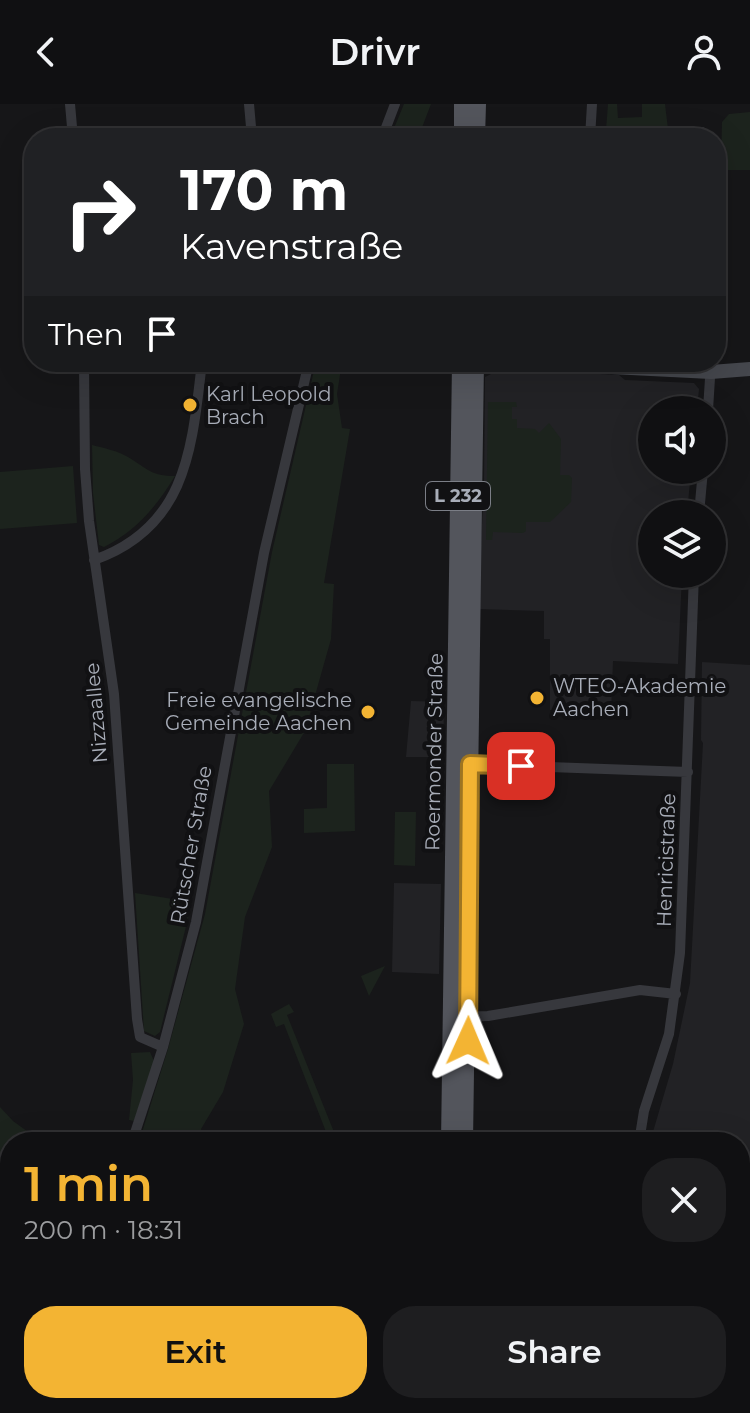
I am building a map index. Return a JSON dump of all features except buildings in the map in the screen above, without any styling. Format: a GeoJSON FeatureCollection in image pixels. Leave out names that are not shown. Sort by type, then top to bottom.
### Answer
{"type":"FeatureCollection","features":[{"type":"Feature","properties":{"kind":"main road"},"geometry":{"type":"LineString","coordinates":[[462,104],[462,128]]}},
{"type":"Feature","properties":{"kind":"main road"},"geometry":{"type":"LineString","coordinates":[[477,128],[478,104]]}},
{"type":"Feature","properties":{"kind":"main road","name":"Roermonder Straße"},"geometry":{"type":"LineString","coordinates":[[461,372],[462,764],[468,1018],[465,1132]]}},
{"type":"Feature","properties":{"kind":"main road","name":"Roermonder Straße"},"geometry":{"type":"LineString","coordinates":[[449,1132],[476,372]]}},
{"type":"Feature","properties":{"kind":"street"},"geometry":{"type":"LineString","coordinates":[[70,104],[72,128]]}},
{"type":"Feature","properties":{"kind":"street"},"geometry":{"type":"LineString","coordinates":[[249,104],[251,128]]}},
{"type":"Feature","properties":{"kind":"street"},"geometry":{"type":"LineString","coordinates":[[386,128],[395,104]]}},
{"type":"Feature","properties":{"kind":"street"},"geometry":{"type":"LineString","coordinates":[[590,128],[592,104]]}},
{"type":"Feature","properties":{"kind":"street"},"geometry":{"type":"LineString","coordinates":[[726,368],[750,369]]}},
{"type":"Feature","properties":{"kind":"street","name":"Nizzaallee"},"geometry":{"type":"LineString","coordinates":[[84,372],[85,469],[94,560],[114,694],[137,1019],[140,1037],[163,1047]]}},
{"type":"Feature","properties":{"kind":"street"},"geometry":{"type":"LineString","coordinates":[[94,560],[118,549],[148,527],[177,487],[193,440],[201,372]]}},
{"type":"Feature","properties":{"kind":"street","name":"Rütscher Straße"},"geometry":{"type":"LineString","coordinates":[[135,1132],[163,1047],[196,922],[264,553],[307,372]]}},
{"type":"Feature","properties":{"kind":"street"},"geometry":{"type":"LineString","coordinates":[[709,396],[711,372]]}},
{"type":"Feature","properties":{"kind":"street","name":"Henricistraße"},"geometry":{"type":"LineString","coordinates":[[641,1132],[644,1111],[669,1034],[676,994],[694,588]]}},
{"type":"Feature","properties":{"kind":"street"},"geometry":{"type":"LineString","coordinates":[[462,764],[688,772]]}},
{"type":"Feature","properties":{"kind":"street"},"geometry":{"type":"LineString","coordinates":[[451,1017],[468,1018],[640,990],[676,994]]}},
{"type":"Feature","properties":{"kind":"shaded area"},"geometry":{"type":"Polygon","coordinates":[[[404,104],[431,104],[422,128],[394,128],[404,104]]]}},
{"type":"Feature","properties":{"kind":"shaded area"},"geometry":{"type":"Polygon","coordinates":[[[608,104],[617,104],[618,118],[642,117],[642,104],[665,104],[668,128],[606,128],[608,104]]]}},
{"type":"Feature","properties":{"kind":"shaded area"},"geometry":{"type":"Polygon","coordinates":[[[750,112],[750,170],[726,168],[726,128],[722,128],[722,122],[729,114],[750,112]]]}},
{"type":"Feature","properties":{"kind":"shaded area"},"geometry":{"type":"Polygon","coordinates":[[[314,372],[340,372],[337,394],[342,428],[350,429],[324,583],[334,584],[331,639],[305,731],[269,791],[272,847],[245,917],[235,989],[244,1024],[223,1092],[201,1129],[202,1132],[142,1132],[205,914],[272,552],[314,372]]]}},
{"type":"Feature","properties":{"kind":"shaded area"},"geometry":{"type":"Polygon","coordinates":[[[495,372],[619,375],[625,380],[694,383],[699,389],[698,396],[638,396],[638,484],[690,484],[688,500],[638,500],[638,588],[681,588],[678,664],[613,661],[611,712],[550,710],[550,639],[544,639],[544,611],[478,609],[485,377],[495,372]]]}},
{"type":"Feature","properties":{"kind":"shaded area"},"geometry":{"type":"Polygon","coordinates":[[[488,402],[516,402],[517,407],[512,407],[512,419],[517,419],[517,428],[535,429],[539,433],[549,423],[561,439],[560,475],[572,478],[571,502],[550,522],[526,522],[523,533],[493,532],[492,540],[486,540],[488,402]]]}},
{"type":"Feature","properties":{"kind":"shaded area"},"geometry":{"type":"Polygon","coordinates":[[[92,445],[124,455],[155,473],[175,476],[145,517],[104,547],[99,545],[92,445]]]}},
{"type":"Feature","properties":{"kind":"shaded area"},"geometry":{"type":"Polygon","coordinates":[[[73,466],[77,523],[0,529],[0,472],[73,466]]]}},
{"type":"Feature","properties":{"kind":"shaded area"},"geometry":{"type":"Polygon","coordinates":[[[702,662],[750,665],[750,1132],[653,1132],[673,1064],[690,983],[702,662]]]}},
{"type":"Feature","properties":{"kind":"shaded area"},"geometry":{"type":"Polygon","coordinates":[[[411,701],[444,702],[443,757],[406,757],[411,701]]]}},
{"type":"Feature","properties":{"kind":"shaded area"},"geometry":{"type":"Polygon","coordinates":[[[327,764],[354,764],[355,831],[304,833],[304,809],[327,808],[327,764]]]}},
{"type":"Feature","properties":{"kind":"shaded area"},"geometry":{"type":"Polygon","coordinates":[[[395,812],[416,812],[415,866],[394,865],[395,812]]]}},
{"type":"Feature","properties":{"kind":"shaded area"},"geometry":{"type":"Polygon","coordinates":[[[394,883],[441,884],[439,974],[392,972],[394,883]]]}},
{"type":"Feature","properties":{"kind":"shaded area"},"geometry":{"type":"Polygon","coordinates":[[[135,893],[192,902],[160,1032],[155,1036],[144,1031],[135,893]]]}},
{"type":"Feature","properties":{"kind":"shaded area"},"geometry":{"type":"Polygon","coordinates":[[[385,966],[369,996],[361,976],[385,966]]]}},
{"type":"Feature","properties":{"kind":"shaded area"},"geometry":{"type":"Polygon","coordinates":[[[289,1004],[294,1012],[287,1015],[334,1132],[326,1132],[284,1024],[276,1027],[271,1014],[289,1004]]]}},
{"type":"Feature","properties":{"kind":"shaded area"},"geometry":{"type":"Polygon","coordinates":[[[150,1052],[154,1061],[134,1121],[129,1120],[133,1080],[131,1053],[150,1052]]]}},
{"type":"Feature","properties":{"kind":"shaded area"},"geometry":{"type":"Polygon","coordinates":[[[0,1107],[28,1132],[0,1132],[0,1107]]]}},
{"type":"Feature","properties":{"kind":"place","name":"Karl Leopold Brach"},"geometry":{"type":"Point","coordinates":[190,405]}},
{"type":"Feature","properties":{"kind":"place","name":"WTEO-Akademie Aachen"},"geometry":{"type":"Point","coordinates":[537,698]}},
{"type":"Feature","properties":{"kind":"place","name":"Freie evangelische Gemeinde Aachen"},"geometry":{"type":"Point","coordinates":[368,712]}},
{"type":"Feature","properties":{"kind":"route"},"geometry":{"type":"LineString","coordinates":[[468,1041],[470,764],[521,766]]}}]}
